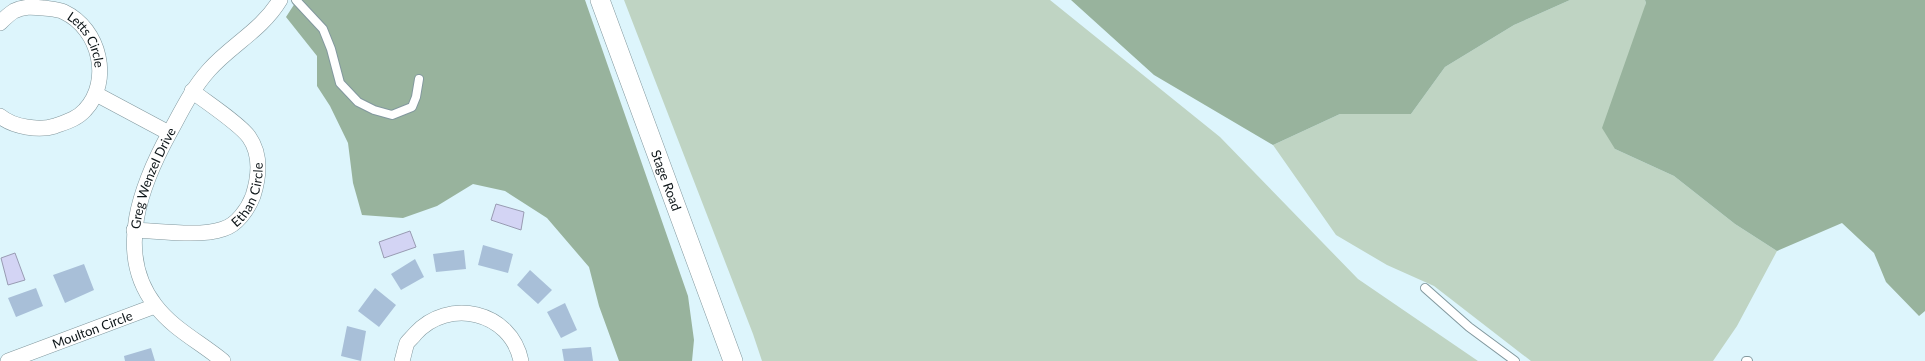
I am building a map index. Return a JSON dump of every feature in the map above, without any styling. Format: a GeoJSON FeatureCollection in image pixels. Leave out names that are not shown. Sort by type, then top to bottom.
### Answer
{"type":"FeatureCollection","features":[{"type":"Feature","properties":{"kind":"street","name":"Greg Wenzel Drive"},"geometry":{"type":"LineString","coordinates":[[223,361],[190,338],[155,306],[140,279],[136,261],[134,230],[143,190],[160,150],[192,91],[210,69],[259,26],[280,0]]}},
{"type":"Feature","properties":{"kind":"street","name":"Stage Road"},"geometry":{"type":"LineString","coordinates":[[600,0],[734,361]]}},
{"type":"Feature","properties":{"kind":"street","name":"Letts Circle"},"geometry":{"type":"LineString","coordinates":[[0,23],[13,12],[27,6],[57,9],[66,12],[80,24],[95,45],[100,62],[99,84],[96,94],[84,111],[69,122],[48,128],[25,126],[0,116]]}},
{"type":"Feature","properties":{"kind":"street","name":"Ethan Circle"},"geometry":{"type":"LineString","coordinates":[[134,230],[208,232],[224,229],[239,219],[250,202],[257,184],[257,155],[249,136],[192,91]]}},
{"type":"Feature","properties":{"kind":"street"},"geometry":{"type":"LineString","coordinates":[[96,94],[169,133]]}},
{"type":"Feature","properties":{"kind":"street","name":"Moulton Circle"},"geometry":{"type":"LineString","coordinates":[[8,361],[155,306]]}},
{"type":"Feature","properties":{"kind":"street"},"geometry":{"type":"LineString","coordinates":[[402,361],[407,343],[421,327],[433,320],[449,315],[469,313],[486,317],[504,329],[514,342],[521,361]]}},
{"type":"Feature","properties":{"kind":"lane"},"geometry":{"type":"LineString","coordinates":[[296,0],[323,29],[331,49],[340,83],[358,102],[374,110],[392,115],[412,107],[416,97],[419,79]]}},
{"type":"Feature","properties":{"kind":"lane"},"geometry":{"type":"LineString","coordinates":[[1425,288],[1469,327],[1514,361]]}},
{"type":"Feature","properties":{"kind":"green space"},"geometry":{"type":"Polygon","coordinates":[[[297,0],[585,0],[688,296],[694,340],[692,361],[619,361],[599,306],[589,267],[547,218],[505,191],[473,184],[437,206],[403,218],[362,215],[353,183],[348,143],[330,106],[317,86],[317,56],[286,17],[297,0]]]}},
{"type":"Feature","properties":{"kind":"green space"},"geometry":{"type":"Polygon","coordinates":[[[624,0],[1050,0],[1220,137],[1358,279],[1478,361],[762,361],[753,334],[624,0]]]}},
{"type":"Feature","properties":{"kind":"green space"},"geometry":{"type":"Polygon","coordinates":[[[1071,0],[1570,0],[1514,25],[1445,67],[1411,114],[1340,114],[1273,145],[1154,75],[1071,0]]]}},
{"type":"Feature","properties":{"kind":"green space"},"geometry":{"type":"Polygon","coordinates":[[[1570,0],[1645,0],[1646,3],[1615,149],[1674,176],[1735,224],[1777,251],[1737,326],[1713,361],[1531,361],[1434,286],[1387,265],[1336,235],[1273,145],[1340,114],[1411,114],[1445,67],[1514,25],[1570,0]]]}},
{"type":"Feature","properties":{"kind":"green space"},"geometry":{"type":"Polygon","coordinates":[[[1645,0],[1925,0],[1925,311],[1919,316],[1886,282],[1874,253],[1842,223],[1777,251],[1735,224],[1674,176],[1615,149],[1602,128],[1646,3],[1645,0]]]}},
{"type":"Feature","properties":{"kind":"water"},"geometry":{"type":"Polygon","coordinates":[[[496,204],[524,212],[521,230],[491,220],[496,204]]]}},
{"type":"Feature","properties":{"kind":"water"},"geometry":{"type":"Polygon","coordinates":[[[410,231],[416,247],[384,258],[379,242],[410,231]]]}},
{"type":"Feature","properties":{"kind":"water"},"geometry":{"type":"Polygon","coordinates":[[[15,253],[25,280],[8,285],[1,258],[15,253]]]}},
{"type":"Feature","properties":{"kind":"building"},"geometry":{"type":"Polygon","coordinates":[[[483,245],[513,254],[508,273],[478,265],[483,245]]]}},
{"type":"Feature","properties":{"kind":"building"},"geometry":{"type":"Polygon","coordinates":[[[464,250],[466,269],[436,272],[433,254],[464,250]]]}},
{"type":"Feature","properties":{"kind":"building"},"geometry":{"type":"Polygon","coordinates":[[[415,259],[424,277],[401,290],[391,274],[415,259]]]}},
{"type":"Feature","properties":{"kind":"building"},"geometry":{"type":"Polygon","coordinates":[[[84,264],[94,290],[65,303],[53,275],[84,264]]]}},
{"type":"Feature","properties":{"kind":"building"},"geometry":{"type":"Polygon","coordinates":[[[530,270],[552,290],[538,304],[517,285],[530,270]]]}},
{"type":"Feature","properties":{"kind":"building"},"geometry":{"type":"Polygon","coordinates":[[[36,288],[43,306],[16,317],[8,298],[36,288]]]}},
{"type":"Feature","properties":{"kind":"building"},"geometry":{"type":"Polygon","coordinates":[[[375,288],[396,305],[379,327],[358,311],[375,288]]]}},
{"type":"Feature","properties":{"kind":"building"},"geometry":{"type":"Polygon","coordinates":[[[565,303],[577,330],[561,338],[547,312],[565,303]]]}},
{"type":"Feature","properties":{"kind":"building"},"geometry":{"type":"Polygon","coordinates":[[[347,326],[366,331],[361,361],[341,356],[347,326]]]}},
{"type":"Feature","properties":{"kind":"building"},"geometry":{"type":"Polygon","coordinates":[[[591,347],[593,361],[564,361],[562,349],[591,347]]]}},
{"type":"Feature","properties":{"kind":"building"},"geometry":{"type":"Polygon","coordinates":[[[151,348],[155,361],[125,361],[124,356],[151,348]]]}}]}
